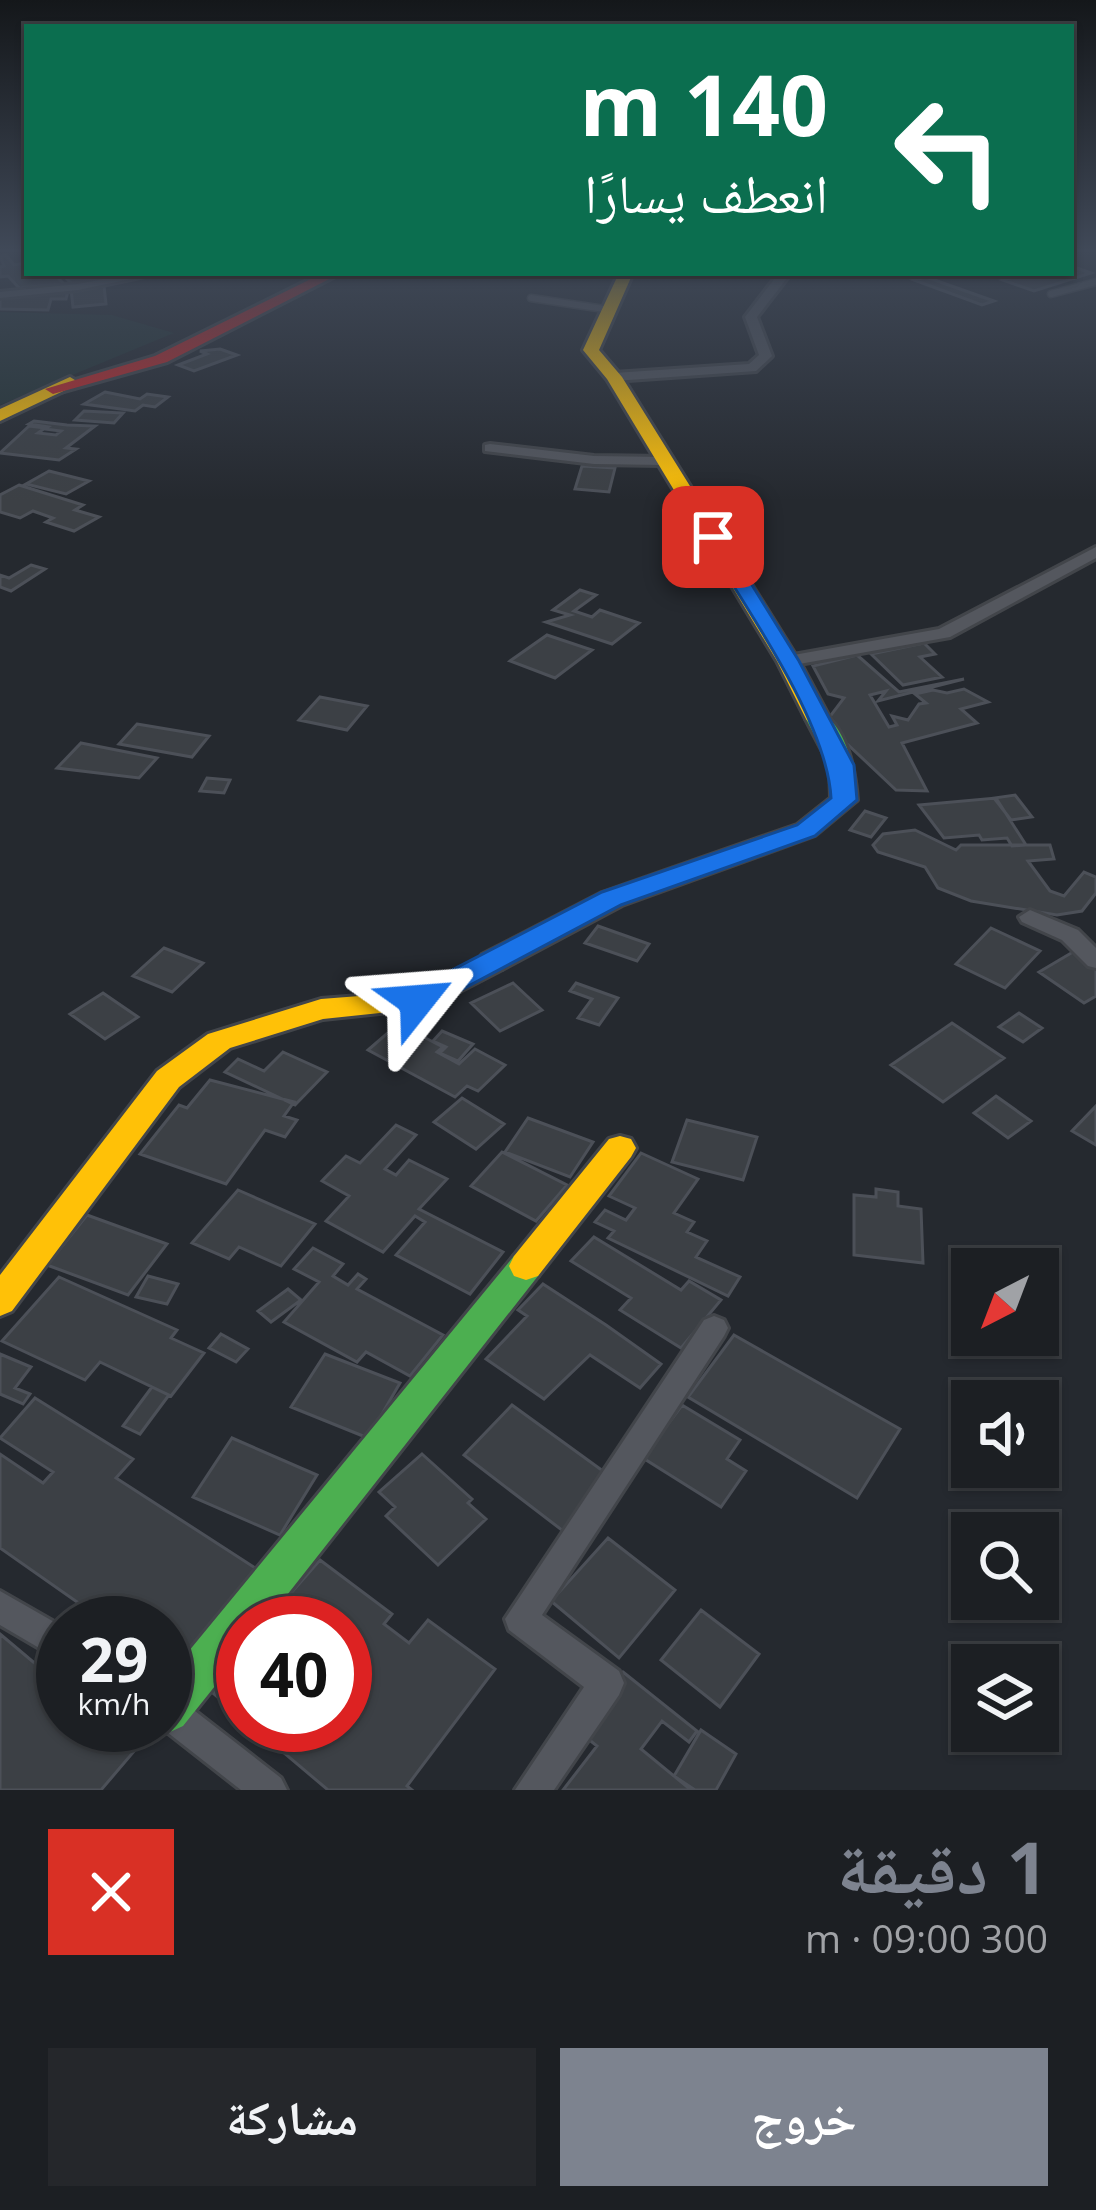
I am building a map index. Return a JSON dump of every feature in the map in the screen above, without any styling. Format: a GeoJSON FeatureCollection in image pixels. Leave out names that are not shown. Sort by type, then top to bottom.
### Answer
{"type":"FeatureCollection","features":[{"type":"Feature","properties":{"kind":"street"},"geometry":{"type":"LineString","coordinates":[[0,416],[147,349],[192,335]]}},
{"type":"Feature","properties":{"kind":"street"},"geometry":{"type":"LineString","coordinates":[[0,1301],[168,1079],[219,1041],[321,1009],[417,1001],[612,898],[806,830],[844,800],[842,765],[788,661],[614,376],[591,350],[595,335]]}},
{"type":"Feature","properties":{"kind":"street"},"geometry":{"type":"LineString","coordinates":[[614,376],[752,368],[766,356],[758,335]]}},
{"type":"Feature","properties":{"kind":"street"},"geometry":{"type":"LineString","coordinates":[[490,448],[571,458],[664,460]]}},
{"type":"Feature","properties":{"kind":"street"},"geometry":{"type":"LineString","coordinates":[[788,661],[944,633],[1096,552]]}},
{"type":"Feature","properties":{"kind":"street"},"geometry":{"type":"LineString","coordinates":[[1030,917],[1070,934],[1096,961]]}},
{"type":"Feature","properties":{"kind":"street"},"geometry":{"type":"LineString","coordinates":[[192,1679],[620,1148]]}},
{"type":"Feature","properties":{"kind":"street"},"geometry":{"type":"LineString","coordinates":[[532,1790],[607,1683],[521,1619],[714,1328]]}},
{"type":"Feature","properties":{"kind":"street"},"geometry":{"type":"LineString","coordinates":[[0,1607],[36,1629]]}},
{"type":"Feature","properties":{"kind":"street"},"geometry":{"type":"LineString","coordinates":[[192,1730],[269,1790]]}},
{"type":"Feature","properties":{"kind":"shaded area"},"geometry":{"type":"Polygon","coordinates":[[[0,335],[170,335],[0,405],[0,335]]]}},
{"type":"Feature","properties":{"kind":"building"},"geometry":{"type":"Polygon","coordinates":[[[220,349],[237,355],[194,371],[178,365],[207,354],[200,351],[220,349]]]}},
{"type":"Feature","properties":{"kind":"building"},"geometry":{"type":"Polygon","coordinates":[[[105,392],[140,399],[147,394],[168,397],[155,407],[143,405],[135,411],[84,404],[105,392]]]}},
{"type":"Feature","properties":{"kind":"building"},"geometry":{"type":"Polygon","coordinates":[[[84,411],[123,413],[114,423],[75,420],[84,411]]]}},
{"type":"Feature","properties":{"kind":"building"},"geometry":{"type":"Polygon","coordinates":[[[29,424],[95,426],[66,448],[76,449],[59,460],[0,453],[29,426],[45,428],[38,433],[61,431],[29,424]]]}},
{"type":"Feature","properties":{"kind":"building"},"geometry":{"type":"Polygon","coordinates":[[[582,466],[615,468],[609,492],[575,489],[582,466]]]}},
{"type":"Feature","properties":{"kind":"building"},"geometry":{"type":"Polygon","coordinates":[[[49,471],[89,481],[66,494],[26,484],[49,471]]]}},
{"type":"Feature","properties":{"kind":"building"},"geometry":{"type":"Polygon","coordinates":[[[19,485],[83,505],[75,510],[99,517],[74,531],[46,522],[53,518],[33,511],[20,518],[0,512],[0,495],[19,485]]]}},
{"type":"Feature","properties":{"kind":"building"},"geometry":{"type":"Polygon","coordinates":[[[31,565],[45,569],[11,591],[0,587],[0,575],[9,578],[31,565]]]}},
{"type":"Feature","properties":{"kind":"building"},"geometry":{"type":"Polygon","coordinates":[[[580,590],[596,595],[574,611],[592,617],[600,610],[639,623],[612,644],[546,622],[570,615],[553,610],[580,590]]]}},
{"type":"Feature","properties":{"kind":"building"},"geometry":{"type":"Polygon","coordinates":[[[547,635],[592,650],[555,678],[510,661],[547,635]]]}},
{"type":"Feature","properties":{"kind":"building"},"geometry":{"type":"Polygon","coordinates":[[[924,643],[935,654],[920,657],[942,677],[903,685],[871,654],[924,643]]]}},
{"type":"Feature","properties":{"kind":"building"},"geometry":{"type":"Polygon","coordinates":[[[857,655],[899,692],[964,679],[878,701],[886,691],[870,695],[889,727],[897,725],[892,716],[908,720],[919,704],[926,703],[915,694],[964,689],[988,702],[961,709],[977,723],[902,743],[927,791],[896,790],[825,723],[844,698],[828,694],[813,666],[857,655]]]}},
{"type":"Feature","properties":{"kind":"building"},"geometry":{"type":"Polygon","coordinates":[[[320,697],[367,706],[347,730],[299,720],[320,697]]]}},
{"type":"Feature","properties":{"kind":"building"},"geometry":{"type":"Polygon","coordinates":[[[137,724],[209,736],[192,757],[119,744],[137,724]]]}},
{"type":"Feature","properties":{"kind":"building"},"geometry":{"type":"Polygon","coordinates":[[[81,743],[157,758],[139,778],[57,768],[81,743]]]}},
{"type":"Feature","properties":{"kind":"building"},"geometry":{"type":"Polygon","coordinates":[[[207,778],[230,780],[224,793],[200,791],[207,778]]]}},
{"type":"Feature","properties":{"kind":"building"},"geometry":{"type":"Polygon","coordinates":[[[1015,795],[1032,817],[1011,820],[994,798],[1015,795]]]}},
{"type":"Feature","properties":{"kind":"building"},"geometry":{"type":"Polygon","coordinates":[[[996,798],[1026,845],[1012,846],[1007,838],[982,840],[979,835],[944,838],[919,805],[996,798]]]}},
{"type":"Feature","properties":{"kind":"building"},"geometry":{"type":"Polygon","coordinates":[[[865,811],[886,818],[871,837],[850,830],[865,811]]]}},
{"type":"Feature","properties":{"kind":"building"},"geometry":{"type":"Polygon","coordinates":[[[915,830],[956,850],[961,845],[1050,845],[1054,859],[1028,861],[1050,891],[1064,896],[1084,872],[1096,877],[1096,893],[1082,911],[1057,915],[971,901],[938,888],[925,867],[878,852],[873,845],[883,834],[915,830]]]}},
{"type":"Feature","properties":{"kind":"building"},"geometry":{"type":"Polygon","coordinates":[[[598,926],[649,944],[637,961],[585,943],[598,926]]]}},
{"type":"Feature","properties":{"kind":"building"},"geometry":{"type":"Polygon","coordinates":[[[991,928],[1040,951],[1005,988],[956,964],[991,928]]]}},
{"type":"Feature","properties":{"kind":"building"},"geometry":{"type":"Polygon","coordinates":[[[164,948],[203,963],[172,992],[133,976],[164,948]]]}},
{"type":"Feature","properties":{"kind":"building"},"geometry":{"type":"Polygon","coordinates":[[[1078,949],[1096,961],[1096,996],[1084,1003],[1039,972],[1078,949]]]}},
{"type":"Feature","properties":{"kind":"building"},"geometry":{"type":"Polygon","coordinates":[[[513,983],[542,1010],[500,1031],[471,1003],[513,983]]]}},
{"type":"Feature","properties":{"kind":"building"},"geometry":{"type":"Polygon","coordinates":[[[576,983],[618,998],[599,1025],[578,1018],[592,999],[570,991],[576,983]]]}},
{"type":"Feature","properties":{"kind":"building"},"geometry":{"type":"Polygon","coordinates":[[[103,993],[138,1017],[105,1039],[70,1014],[103,993]]]}},
{"type":"Feature","properties":{"kind":"building"},"geometry":{"type":"Polygon","coordinates":[[[1019,1013],[1042,1028],[1023,1042],[999,1027],[1019,1013]]]}},
{"type":"Feature","properties":{"kind":"building"},"geometry":{"type":"Polygon","coordinates":[[[952,1023],[1004,1058],[943,1102],[891,1065],[952,1023]]]}},
{"type":"Feature","properties":{"kind":"building"},"geometry":{"type":"Polygon","coordinates":[[[398,1024],[443,1047],[437,1052],[459,1064],[475,1049],[505,1065],[478,1091],[467,1086],[455,1097],[368,1050],[398,1024]]]}},
{"type":"Feature","properties":{"kind":"building"},"geometry":{"type":"Polygon","coordinates":[[[442,1031],[473,1044],[458,1061],[440,1053],[446,1047],[433,1041],[442,1031]]]}},
{"type":"Feature","properties":{"kind":"building"},"geometry":{"type":"Polygon","coordinates":[[[283,1052],[327,1072],[295,1105],[225,1072],[238,1059],[264,1071],[283,1052]]]}},
{"type":"Feature","properties":{"kind":"building"},"geometry":{"type":"Polygon","coordinates":[[[210,1080],[294,1102],[284,1116],[297,1120],[285,1137],[265,1130],[226,1184],[140,1154],[179,1105],[187,1108],[210,1080]]]}},
{"type":"Feature","properties":{"kind":"building"},"geometry":{"type":"Polygon","coordinates":[[[996,1096],[1031,1121],[1008,1138],[974,1113],[996,1096]]]}},
{"type":"Feature","properties":{"kind":"building"},"geometry":{"type":"Polygon","coordinates":[[[462,1098],[504,1124],[476,1149],[434,1122],[462,1098]]]}},
{"type":"Feature","properties":{"kind":"building"},"geometry":{"type":"Polygon","coordinates":[[[1096,1106],[1096,1145],[1072,1131],[1096,1106]]]}},
{"type":"Feature","properties":{"kind":"building"},"geometry":{"type":"Polygon","coordinates":[[[528,1118],[593,1142],[570,1177],[505,1152],[528,1118]]]}},
{"type":"Feature","properties":{"kind":"building"},"geometry":{"type":"Polygon","coordinates":[[[687,1120],[757,1137],[743,1180],[672,1162],[687,1120]]]}},
{"type":"Feature","properties":{"kind":"building"},"geometry":{"type":"Polygon","coordinates":[[[396,1125],[416,1135],[385,1169],[396,1175],[409,1160],[447,1179],[419,1209],[503,1252],[470,1294],[396,1255],[425,1222],[415,1216],[383,1252],[326,1221],[349,1196],[322,1181],[346,1156],[360,1163],[396,1125]]]}},
{"type":"Feature","properties":{"kind":"building"},"geometry":{"type":"Polygon","coordinates":[[[502,1152],[567,1185],[536,1221],[471,1186],[502,1152]]]}},
{"type":"Feature","properties":{"kind":"building"},"geometry":{"type":"Polygon","coordinates":[[[641,1153],[698,1179],[674,1213],[694,1222],[687,1232],[707,1241],[696,1257],[740,1277],[728,1296],[608,1238],[614,1231],[595,1222],[605,1210],[626,1220],[635,1208],[609,1196],[641,1153]]]}},
{"type":"Feature","properties":{"kind":"building"},"geometry":{"type":"Polygon","coordinates":[[[876,1189],[898,1192],[898,1206],[921,1209],[923,1263],[854,1255],[854,1195],[876,1197],[876,1189]]]}},
{"type":"Feature","properties":{"kind":"building"},"geometry":{"type":"Polygon","coordinates":[[[238,1190],[315,1224],[281,1266],[239,1247],[229,1259],[192,1243],[238,1190]]]}},
{"type":"Feature","properties":{"kind":"building"},"geometry":{"type":"Polygon","coordinates":[[[87,1215],[167,1244],[128,1295],[47,1265],[87,1215]]]}},
{"type":"Feature","properties":{"kind":"building"},"geometry":{"type":"Polygon","coordinates":[[[594,1237],[681,1290],[689,1281],[721,1300],[681,1348],[620,1310],[631,1298],[571,1261],[594,1237]]]}},
{"type":"Feature","properties":{"kind":"building"},"geometry":{"type":"Polygon","coordinates":[[[313,1248],[343,1264],[333,1276],[348,1285],[358,1274],[366,1279],[357,1289],[443,1335],[410,1376],[366,1352],[357,1362],[284,1322],[319,1282],[294,1269],[313,1248]]]}},
{"type":"Feature","properties":{"kind":"building"},"geometry":{"type":"Polygon","coordinates":[[[148,1276],[178,1284],[167,1304],[136,1297],[148,1276]]]}},
{"type":"Feature","properties":{"kind":"building"},"geometry":{"type":"Polygon","coordinates":[[[59,1277],[177,1330],[171,1338],[204,1353],[171,1396],[100,1362],[85,1380],[2,1341],[59,1277]]]}},
{"type":"Feature","properties":{"kind":"building"},"geometry":{"type":"Polygon","coordinates":[[[543,1284],[661,1364],[640,1388],[590,1355],[544,1399],[486,1359],[527,1316],[518,1310],[543,1284]]]}},
{"type":"Feature","properties":{"kind":"building"},"geometry":{"type":"Polygon","coordinates":[[[288,1289],[301,1300],[271,1322],[258,1311],[288,1289]]]}},
{"type":"Feature","properties":{"kind":"building"},"geometry":{"type":"Polygon","coordinates":[[[221,1334],[248,1349],[236,1362],[209,1348],[221,1334]]]}},
{"type":"Feature","properties":{"kind":"building"},"geometry":{"type":"Polygon","coordinates":[[[734,1335],[900,1429],[857,1498],[688,1397],[734,1335]]]}},
{"type":"Feature","properties":{"kind":"building"},"geometry":{"type":"Polygon","coordinates":[[[0,1354],[31,1367],[15,1388],[30,1394],[23,1404],[0,1394],[0,1354]]]}},
{"type":"Feature","properties":{"kind":"building"},"geometry":{"type":"Polygon","coordinates":[[[325,1354],[400,1383],[368,1438],[291,1407],[325,1354]]]}},
{"type":"Feature","properties":{"kind":"building"},"geometry":{"type":"Polygon","coordinates":[[[152,1387],[169,1395],[140,1434],[123,1426],[152,1387]]]}},
{"type":"Feature","properties":{"kind":"building"},"geometry":{"type":"Polygon","coordinates":[[[35,1398],[133,1459],[116,1478],[260,1571],[240,1596],[216,1596],[216,1626],[192,1657],[192,1596],[68,1596],[0,1548],[0,1454],[43,1483],[53,1472],[0,1438],[35,1398]]]}},
{"type":"Feature","properties":{"kind":"building"},"geometry":{"type":"Polygon","coordinates":[[[512,1405],[614,1479],[567,1534],[464,1455],[512,1405]]]}},
{"type":"Feature","properties":{"kind":"building"},"geometry":{"type":"Polygon","coordinates":[[[682,1405],[740,1440],[727,1459],[746,1471],[721,1507],[643,1458],[682,1405]]]}},
{"type":"Feature","properties":{"kind":"building"},"geometry":{"type":"Polygon","coordinates":[[[232,1438],[317,1475],[280,1535],[193,1497],[232,1438]]]}},
{"type":"Feature","properties":{"kind":"building"},"geometry":{"type":"Polygon","coordinates":[[[422,1454],[472,1499],[468,1503],[486,1519],[438,1565],[386,1516],[395,1507],[379,1492],[422,1454]]]}},
{"type":"Feature","properties":{"kind":"building"},"geometry":{"type":"Polygon","coordinates":[[[608,1538],[675,1590],[619,1658],[551,1601],[608,1538]]]}},
{"type":"Feature","properties":{"kind":"building"},"geometry":{"type":"Polygon","coordinates":[[[320,1560],[368,1596],[288,1596],[320,1560]]]}},
{"type":"Feature","properties":{"kind":"building"},"geometry":{"type":"Polygon","coordinates":[[[372,1599],[392,1614],[384,1624],[409,1643],[428,1620],[495,1669],[407,1786],[412,1790],[328,1790],[283,1752],[372,1752],[372,1599]]]}},
{"type":"Feature","properties":{"kind":"building"},"geometry":{"type":"Polygon","coordinates":[[[701,1610],[759,1654],[720,1707],[661,1660],[701,1610]]]}},
{"type":"Feature","properties":{"kind":"building"},"geometry":{"type":"Polygon","coordinates":[[[0,1634],[36,1664],[36,1752],[133,1752],[101,1790],[0,1790],[0,1634]]]}},
{"type":"Feature","properties":{"kind":"building"},"geometry":{"type":"Polygon","coordinates":[[[623,1672],[697,1731],[689,1742],[662,1721],[641,1749],[691,1790],[563,1790],[597,1746],[577,1730],[623,1672]]]}},
{"type":"Feature","properties":{"kind":"building"},"geometry":{"type":"Polygon","coordinates":[[[701,1730],[736,1754],[716,1790],[695,1790],[674,1776],[701,1730]]]}},
{"type":"Feature","properties":{"kind":"traffic: fast"},"geometry":{"type":"LineString","coordinates":[[492,962],[612,899],[806,830],[844,800],[842,765],[818,719]]}},
{"type":"Feature","properties":{"kind":"traffic: fast"},"geometry":{"type":"LineString","coordinates":[[192,1681],[526,1266]]}},
{"type":"Feature","properties":{"kind":"traffic: slow"},"geometry":{"type":"LineString","coordinates":[[598,335],[591,350],[614,377],[788,661],[818,719]]}},
{"type":"Feature","properties":{"kind":"traffic: slow"},"geometry":{"type":"LineString","coordinates":[[0,416],[70,382]]}},
{"type":"Feature","properties":{"kind":"traffic: slow"},"geometry":{"type":"LineString","coordinates":[[0,1301],[168,1079],[219,1041],[321,1009],[417,1001],[492,962]]}},
{"type":"Feature","properties":{"kind":"traffic: slow"},"geometry":{"type":"LineString","coordinates":[[526,1266],[620,1148]]}},
{"type":"Feature","properties":{"kind":"traffic: jam"},"geometry":{"type":"LineString","coordinates":[[53,389],[161,359],[210,335]]}},
{"type":"Feature","properties":{"kind":"route"},"geometry":{"type":"LineString","coordinates":[[417,1001],[612,898],[806,830],[844,800],[842,765],[788,661],[713,537]]}}]}
